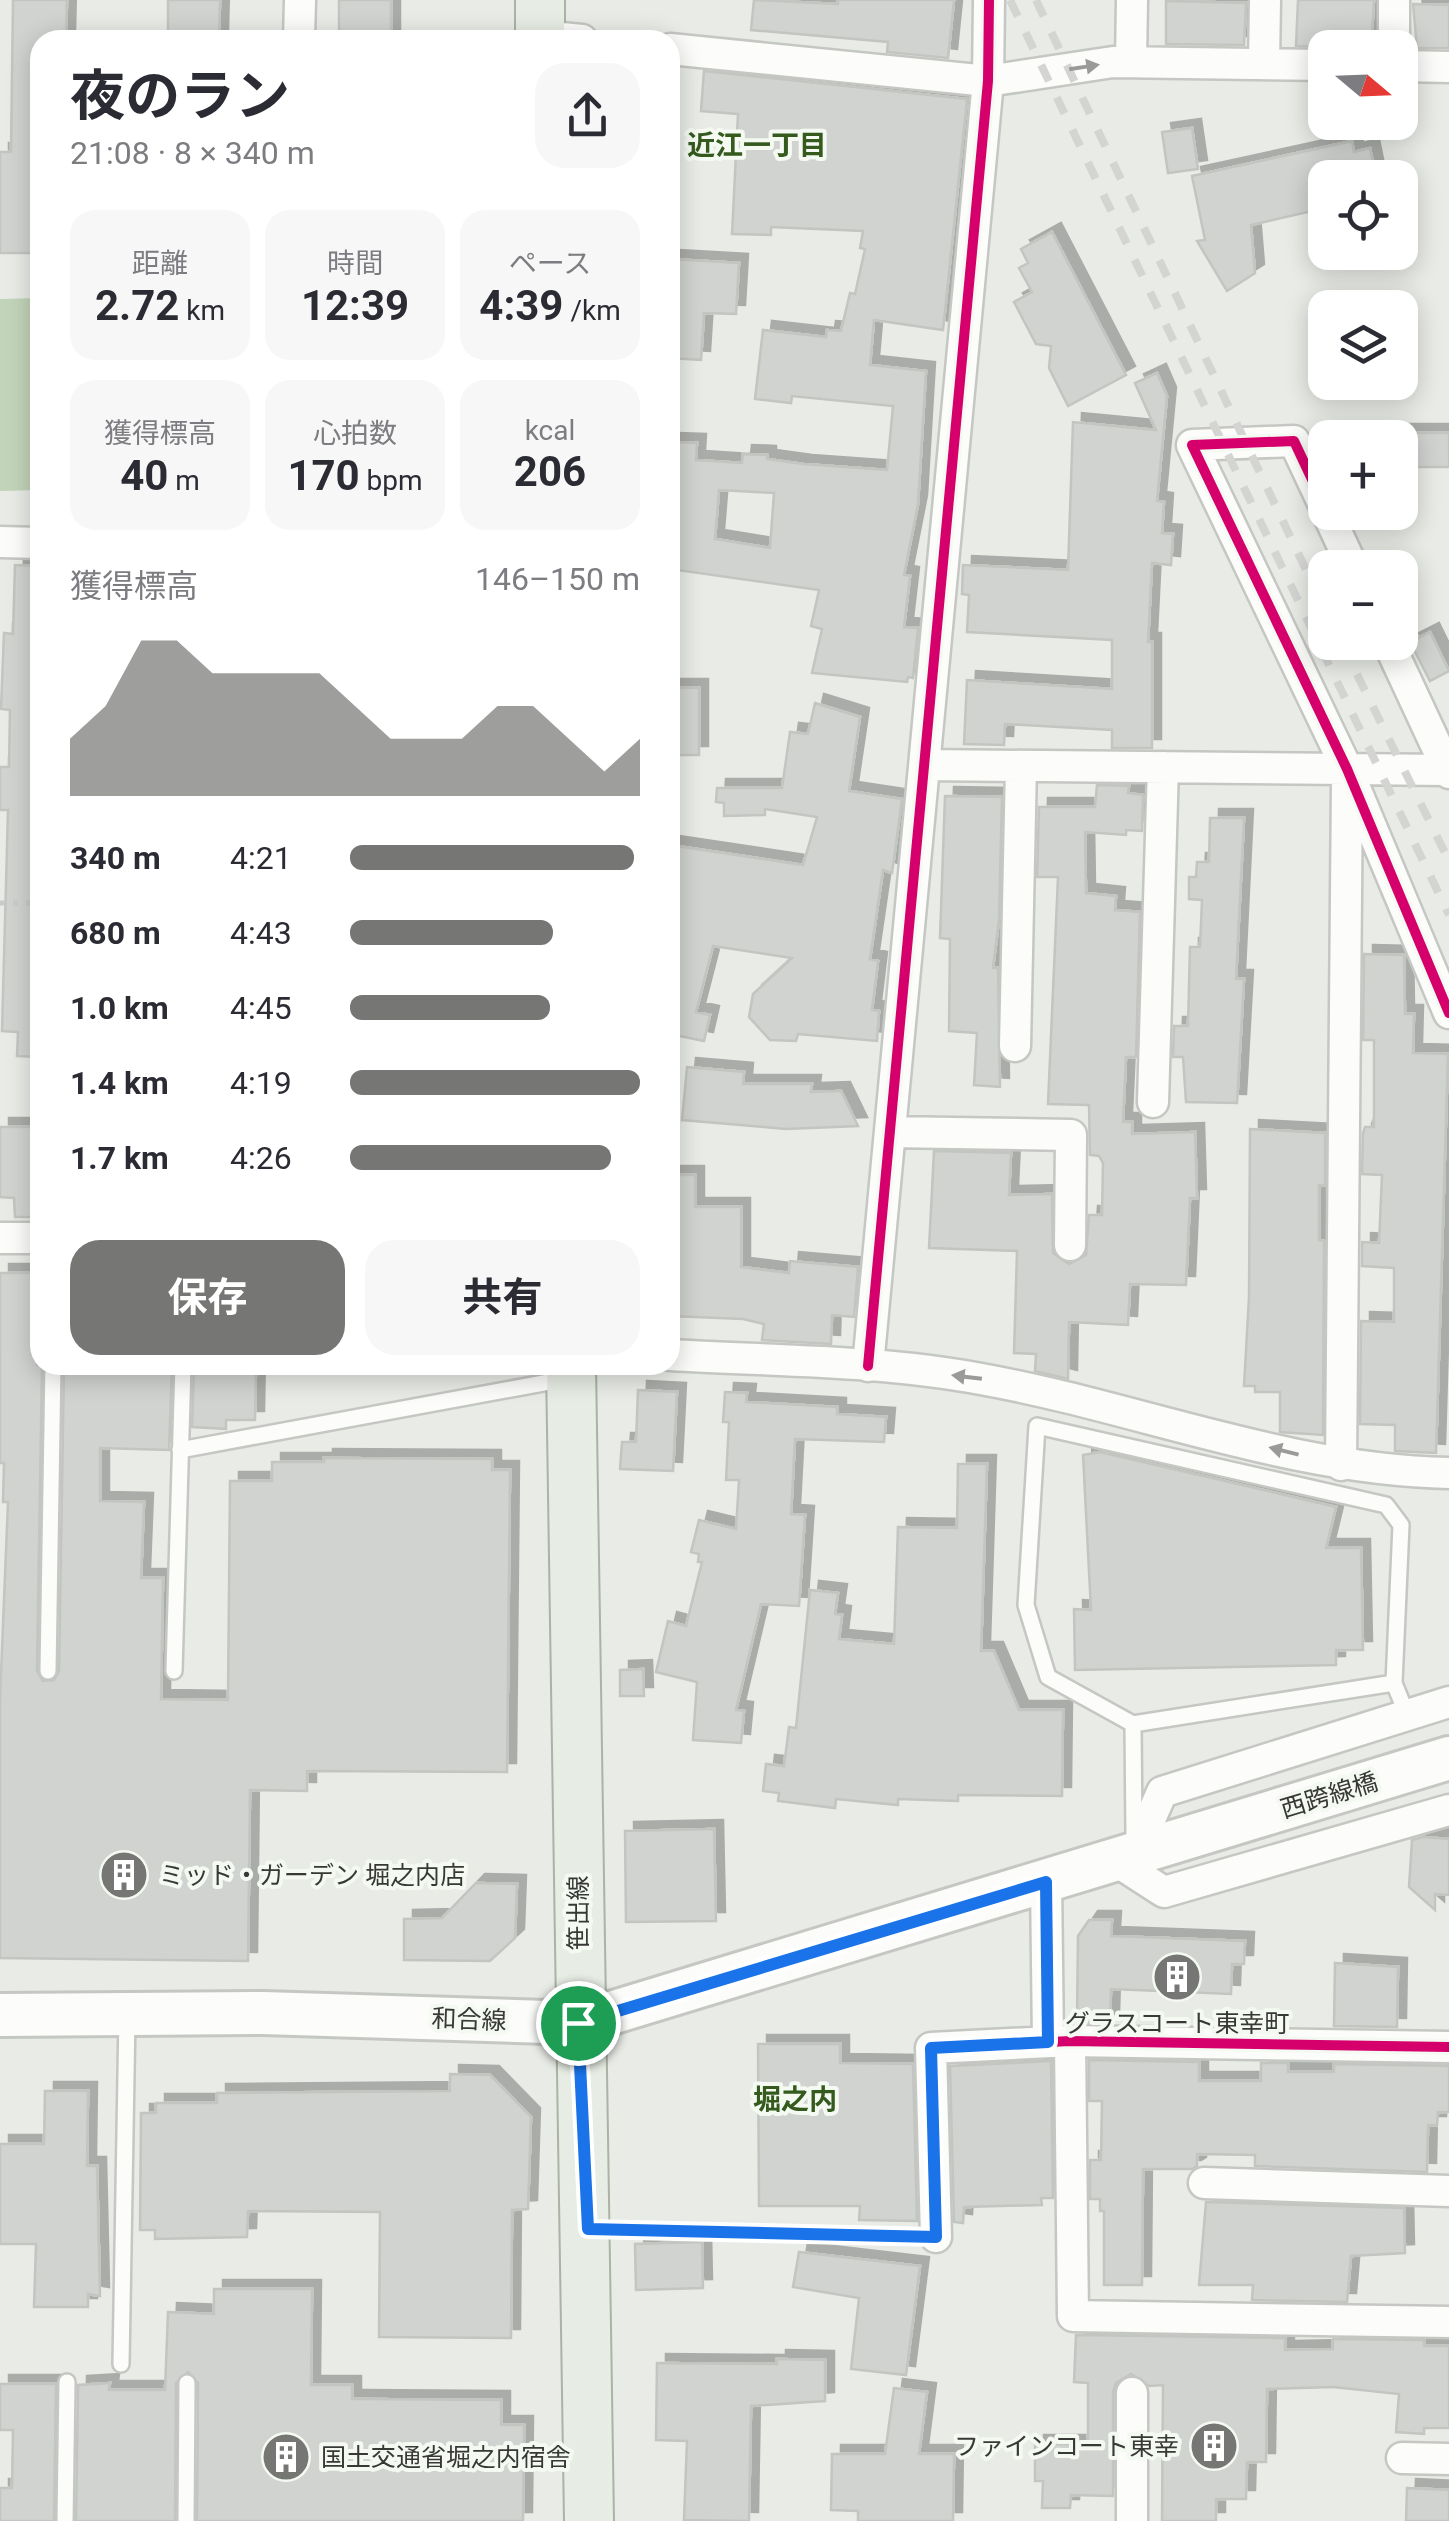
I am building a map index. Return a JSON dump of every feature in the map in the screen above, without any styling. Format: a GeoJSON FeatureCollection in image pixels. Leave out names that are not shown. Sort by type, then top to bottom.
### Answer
{"type":"FeatureCollection","features":[{"type":"Feature","properties":{"kind":"main road","name":"笹出線"},"geometry":{"type":"LineString","coordinates":[[572,1375],[578,2023],[588,2229],[589,2521]]}},
{"type":"Feature","properties":{"kind":"main road","name":"西跨線橋"},"geometry":{"type":"LineString","coordinates":[[1209,1831],[1449,1758]]}},
{"type":"Feature","properties":{"kind":"main road","name":"和合線"},"geometry":{"type":"LineString","coordinates":[[0,2015],[264,2013],[578,2023],[1209,1831]]}},
{"type":"Feature","properties":{"kind":"street"},"geometry":{"type":"LineString","coordinates":[[299,30],[300,0]]}},
{"type":"Feature","properties":{"kind":"street"},"geometry":{"type":"LineString","coordinates":[[868,1366],[988,81],[989,0]]}},
{"type":"Feature","properties":{"kind":"street"},"geometry":{"type":"LineString","coordinates":[[1131,62],[1132,0]]}},
{"type":"Feature","properties":{"kind":"street"},"geometry":{"type":"LineString","coordinates":[[1264,64],[1265,0]]}},
{"type":"Feature","properties":{"kind":"street"},"geometry":{"type":"LineString","coordinates":[[1394,0],[1394,30]]}},
{"type":"Feature","properties":{"kind":"street"},"geometry":{"type":"LineString","coordinates":[[680,50],[988,81],[1131,62],[1308,65]]}},
{"type":"Feature","properties":{"kind":"street"},"geometry":{"type":"LineString","coordinates":[[1418,66],[1449,67]]}},
{"type":"Feature","properties":{"kind":"street"},"geometry":{"type":"LineString","coordinates":[[1308,471],[1294,441],[1192,445],[1347,769],[1449,1013]]}},
{"type":"Feature","properties":{"kind":"street"},"geometry":{"type":"LineString","coordinates":[[0,542],[30,542]]}},
{"type":"Feature","properties":{"kind":"street"},"geometry":{"type":"LineString","coordinates":[[925,766],[1449,771],[1397,660]]}},
{"type":"Feature","properties":{"kind":"street"},"geometry":{"type":"LineString","coordinates":[[1015,1046],[1021,766]]}},
{"type":"Feature","properties":{"kind":"street"},"geometry":{"type":"LineString","coordinates":[[1153,1102],[1164,768]]}},
{"type":"Feature","properties":{"kind":"street"},"geometry":{"type":"LineString","coordinates":[[1341,1465],[1347,769]]}},
{"type":"Feature","properties":{"kind":"street"},"geometry":{"type":"LineString","coordinates":[[890,1132],[1070,1135],[1070,1245]]}},
{"type":"Feature","properties":{"kind":"street"},"geometry":{"type":"LineString","coordinates":[[0,1238],[30,1238]]}},
{"type":"Feature","properties":{"kind":"street"},"geometry":{"type":"LineString","coordinates":[[680,1356],[868,1366],[980,1378],[1341,1465],[1449,1473]]}},
{"type":"Feature","properties":{"kind":"street"},"geometry":{"type":"LineString","coordinates":[[1449,1702],[1162,1792],[1125,1859],[1164,1892],[1449,1810]]}},
{"type":"Feature","properties":{"kind":"street"},"geometry":{"type":"LineString","coordinates":[[1046,1882],[1059,2042],[1073,2316],[1449,2322]]}},
{"type":"Feature","properties":{"kind":"street"},"geometry":{"type":"LineString","coordinates":[[936,2237],[931,2048],[1059,2042],[1449,2047]]}},
{"type":"Feature","properties":{"kind":"street"},"geometry":{"type":"LineString","coordinates":[[1204,2183],[1449,2191]]}},
{"type":"Feature","properties":{"kind":"street"},"geometry":{"type":"LineString","coordinates":[[1132,2393],[1132,2521]]}},
{"type":"Feature","properties":{"kind":"street"},"geometry":{"type":"LineString","coordinates":[[1402,2458],[1449,2458]]}},
{"type":"Feature","properties":{"kind":"lane"},"geometry":{"type":"LineString","coordinates":[[48,1671],[53,1375]]}},
{"type":"Feature","properties":{"kind":"lane"},"geometry":{"type":"LineString","coordinates":[[174,1672],[183,1375]]}},
{"type":"Feature","properties":{"kind":"lane"},"geometry":{"type":"LineString","coordinates":[[180,1450],[552,1375]]}},
{"type":"Feature","properties":{"kind":"lane"},"geometry":{"type":"LineString","coordinates":[[1394,1683],[1133,1724],[1048,1677],[1026,1606],[1037,1426],[1386,1506],[1400,1525],[1394,1683],[1407,1716]]}},
{"type":"Feature","properties":{"kind":"lane"},"geometry":{"type":"LineString","coordinates":[[1125,1859],[1133,1724]]}},
{"type":"Feature","properties":{"kind":"lane"},"geometry":{"type":"LineString","coordinates":[[121,2364],[127,2016]]}},
{"type":"Feature","properties":{"kind":"lane"},"geometry":{"type":"LineString","coordinates":[[65,2521],[67,2382]]}},
{"type":"Feature","properties":{"kind":"lane"},"geometry":{"type":"LineString","coordinates":[[186,2521],[187,2382]]}},
{"type":"Feature","properties":{"kind":"path"},"geometry":{"type":"LineString","coordinates":[[0,902],[30,903]]}},
{"type":"Feature","properties":{"kind":"path"},"geometry":{"type":"LineString","coordinates":[[588,2229],[936,2237]]}},
{"type":"Feature","properties":{"kind":"green space"},"geometry":{"type":"Polygon","coordinates":[[[30,298],[30,490],[0,491],[0,299],[30,298]]]}},
{"type":"Feature","properties":{"kind":"building"},"geometry":{"type":"Polygon","coordinates":[[[13,0],[67,0],[66,30],[30,30],[30,253],[0,253],[0,152],[11,152],[13,0]]]}},
{"type":"Feature","properties":{"kind":"building"},"geometry":{"type":"Polygon","coordinates":[[[168,0],[220,0],[219,30],[168,30],[168,0]]]}},
{"type":"Feature","properties":{"kind":"building"},"geometry":{"type":"Polygon","coordinates":[[[339,0],[391,0],[391,30],[339,30],[339,0]]]}},
{"type":"Feature","properties":{"kind":"building"},"geometry":{"type":"Polygon","coordinates":[[[754,0],[838,4],[838,0],[954,0],[948,58],[887,52],[888,42],[751,30],[754,0]]]}},
{"type":"Feature","properties":{"kind":"building"},"geometry":{"type":"Polygon","coordinates":[[[1298,0],[1374,0],[1372,30],[1308,30],[1308,46],[1296,46],[1298,0]]]}},
{"type":"Feature","properties":{"kind":"building"},"geometry":{"type":"Polygon","coordinates":[[[1166,1],[1246,3],[1244,45],[1166,44],[1166,1]]]}},
{"type":"Feature","properties":{"kind":"building"},"geometry":{"type":"Polygon","coordinates":[[[1413,4],[1449,5],[1449,48],[1418,48],[1413,4]]]}},
{"type":"Feature","properties":{"kind":"building"},"geometry":{"type":"Polygon","coordinates":[[[704,71],[967,99],[943,330],[874,320],[870,365],[926,371],[918,504],[904,575],[910,576],[904,627],[918,628],[913,678],[908,677],[907,682],[812,673],[822,629],[811,626],[819,590],[680,570],[680,442],[697,443],[696,460],[742,463],[743,454],[767,455],[767,459],[803,464],[887,470],[893,406],[792,396],[791,403],[755,399],[763,330],[826,337],[827,330],[841,331],[850,293],[855,294],[865,249],[860,248],[863,231],[771,227],[771,235],[732,234],[738,114],[701,111],[704,71]],[[719,490],[715,539],[770,548],[774,493],[719,490]]]}},
{"type":"Feature","properties":{"kind":"building"},"geometry":{"type":"Polygon","coordinates":[[[1192,128],[1198,169],[1168,173],[1162,132],[1192,128]]]}},
{"type":"Feature","properties":{"kind":"building"},"geometry":{"type":"Polygon","coordinates":[[[1352,141],[1354,152],[1370,148],[1372,160],[1308,160],[1308,212],[1251,225],[1255,273],[1227,291],[1197,241],[1205,240],[1192,176],[1352,141]]]}},
{"type":"Feature","properties":{"kind":"building"},"geometry":{"type":"Polygon","coordinates":[[[1052,232],[1126,375],[1068,406],[1049,368],[1051,346],[1036,344],[1014,302],[1032,292],[1019,268],[1028,263],[1021,249],[1052,232]]]}},
{"type":"Feature","properties":{"kind":"building"},"geometry":{"type":"Polygon","coordinates":[[[680,260],[739,263],[736,314],[704,313],[701,360],[680,359],[680,260]]]}},
{"type":"Feature","properties":{"kind":"building"},"geometry":{"type":"Polygon","coordinates":[[[1157,373],[1167,396],[1157,501],[1164,502],[1162,533],[1173,534],[1171,565],[1152,563],[1148,642],[1152,642],[1152,748],[1112,748],[1112,730],[1005,724],[1004,745],[964,744],[967,680],[1112,689],[1112,640],[967,632],[969,595],[962,594],[963,565],[1068,570],[1073,422],[1156,430],[1135,383],[1157,373]]]}},
{"type":"Feature","properties":{"kind":"building"},"geometry":{"type":"Polygon","coordinates":[[[1418,433],[1449,433],[1449,467],[1418,467],[1418,433]]]}},
{"type":"Feature","properties":{"kind":"building"},"geometry":{"type":"Polygon","coordinates":[[[15,565],[30,566],[30,1057],[17,1056],[18,1032],[2,1031],[8,810],[0,810],[0,767],[9,767],[10,710],[1,709],[4,633],[13,634],[15,565]]]}},
{"type":"Feature","properties":{"kind":"building"},"geometry":{"type":"Polygon","coordinates":[[[1430,632],[1449,671],[1430,681],[1418,658],[1418,638],[1430,632]]]}},
{"type":"Feature","properties":{"kind":"building"},"geometry":{"type":"Polygon","coordinates":[[[680,688],[699,688],[699,755],[680,755],[680,688]]]}},
{"type":"Feature","properties":{"kind":"building"},"geometry":{"type":"Polygon","coordinates":[[[815,703],[860,717],[849,791],[902,799],[892,873],[883,870],[870,959],[878,961],[872,1010],[879,1011],[877,1041],[798,1034],[796,1041],[770,1040],[749,1017],[753,994],[792,958],[713,946],[696,1012],[710,1015],[704,1041],[680,1036],[680,847],[803,865],[817,817],[765,809],[765,815],[724,816],[724,803],[716,802],[717,788],[782,788],[790,732],[808,734],[815,703]]]}},
{"type":"Feature","properties":{"kind":"building"},"geometry":{"type":"Polygon","coordinates":[[[1097,785],[1129,786],[1128,793],[1143,795],[1142,831],[1126,830],[1126,835],[1085,832],[1086,893],[1116,896],[1115,910],[1140,912],[1136,1057],[1126,1057],[1123,1122],[1132,1122],[1132,1134],[1195,1132],[1197,1198],[1190,1198],[1186,1285],[1130,1284],[1128,1325],[1069,1322],[1068,1379],[1035,1371],[1036,1354],[1014,1353],[1017,1251],[929,1248],[934,1151],[1011,1153],[1009,1195],[1052,1194],[1053,1253],[1069,1264],[1086,1255],[1089,1215],[1102,1215],[1103,1163],[1099,1156],[1090,1155],[1089,1105],[1048,1104],[1058,877],[1037,877],[1039,807],[1095,807],[1097,785]]]}},
{"type":"Feature","properties":{"kind":"building"},"geometry":{"type":"Polygon","coordinates":[[[945,796],[1002,797],[999,920],[993,968],[998,968],[1000,1087],[974,1085],[977,1033],[949,1031],[950,939],[940,938],[945,796]]]}},
{"type":"Feature","properties":{"kind":"building"},"geometry":{"type":"Polygon","coordinates":[[[1210,818],[1244,818],[1236,979],[1244,979],[1237,1103],[1186,1102],[1183,1057],[1173,1057],[1174,1026],[1188,1026],[1190,947],[1200,947],[1202,900],[1189,899],[1189,877],[1196,877],[1197,862],[1209,862],[1210,818]]]}},
{"type":"Feature","properties":{"kind":"building"},"geometry":{"type":"Polygon","coordinates":[[[1364,954],[1404,955],[1405,1014],[1414,1014],[1413,1053],[1448,1054],[1436,1453],[1395,1451],[1395,1425],[1360,1424],[1361,1321],[1394,1322],[1394,1268],[1362,1266],[1362,1242],[1379,1243],[1382,1175],[1362,1174],[1363,1133],[1365,1127],[1374,1127],[1374,1040],[1363,1040],[1364,954]]]}},
{"type":"Feature","properties":{"kind":"building"},"geometry":{"type":"Polygon","coordinates":[[[687,1067],[744,1072],[743,1084],[812,1084],[811,1092],[841,1091],[858,1126],[786,1129],[682,1120],[687,1067]]]}},
{"type":"Feature","properties":{"kind":"building"},"geometry":{"type":"Polygon","coordinates":[[[0,1127],[30,1127],[30,1217],[15,1217],[14,1198],[0,1197],[0,1127]]]}},
{"type":"Feature","properties":{"kind":"building"},"geometry":{"type":"Polygon","coordinates":[[[1250,1129],[1325,1133],[1325,1185],[1319,1185],[1319,1240],[1324,1241],[1323,1435],[1280,1432],[1280,1392],[1255,1392],[1255,1386],[1244,1386],[1250,1129]]]}},
{"type":"Feature","properties":{"kind":"building"},"geometry":{"type":"Polygon","coordinates":[[[680,1175],[695,1175],[695,1207],[741,1207],[741,1267],[789,1273],[790,1261],[858,1267],[854,1317],[832,1315],[831,1344],[762,1340],[764,1324],[743,1319],[680,1316],[680,1175]]]}},
{"type":"Feature","properties":{"kind":"building"},"geometry":{"type":"Polygon","coordinates":[[[0,1273],[30,1273],[30,1375],[42,1375],[37,1671],[43,1681],[54,1680],[59,1671],[64,1375],[172,1375],[169,1450],[100,1448],[100,1501],[144,1502],[141,1578],[163,1578],[161,1699],[228,1700],[230,1481],[272,1481],[272,1462],[324,1462],[324,1458],[492,1459],[492,1470],[510,1470],[507,1772],[307,1771],[307,1791],[250,1790],[248,1961],[0,1958],[0,1698],[8,1502],[3,1502],[4,1463],[0,1463],[0,1273]]]}},
{"type":"Feature","properties":{"kind":"building"},"geometry":{"type":"Polygon","coordinates":[[[194,1375],[256,1375],[255,1420],[226,1420],[226,1429],[192,1427],[194,1375]]]}},
{"type":"Feature","properties":{"kind":"building"},"geometry":{"type":"Polygon","coordinates":[[[638,1390],[677,1392],[673,1471],[620,1469],[622,1442],[636,1442],[638,1390]]]}},
{"type":"Feature","properties":{"kind":"building"},"geometry":{"type":"Polygon","coordinates":[[[725,1392],[747,1393],[746,1402],[837,1407],[837,1414],[886,1417],[884,1442],[795,1439],[791,1514],[805,1515],[799,1606],[761,1604],[736,1710],[744,1711],[741,1743],[693,1740],[697,1682],[656,1672],[668,1621],[686,1626],[702,1562],[698,1562],[699,1554],[691,1552],[699,1520],[736,1529],[739,1480],[726,1480],[729,1422],[723,1422],[725,1392]]]}},
{"type":"Feature","properties":{"kind":"building"},"geometry":{"type":"Polygon","coordinates":[[[1100,1452],[1336,1507],[1326,1548],[1361,1548],[1363,1650],[1336,1650],[1336,1665],[1075,1670],[1074,1609],[1091,1610],[1083,1455],[1100,1452]]]}},
{"type":"Feature","properties":{"kind":"building"},"geometry":{"type":"Polygon","coordinates":[[[958,1464],[987,1464],[981,1651],[994,1651],[1019,1710],[1063,1710],[1062,1796],[958,1795],[958,1801],[898,1799],[898,1805],[836,1799],[835,1808],[778,1801],[779,1793],[763,1791],[766,1764],[784,1766],[789,1727],[796,1728],[810,1590],[838,1593],[835,1614],[842,1615],[839,1639],[894,1644],[898,1527],[957,1528],[958,1464]]]}},
{"type":"Feature","properties":{"kind":"building"},"geometry":{"type":"Polygon","coordinates":[[[643,1669],[644,1696],[620,1696],[620,1670],[643,1669]]]}},
{"type":"Feature","properties":{"kind":"building"},"geometry":{"type":"Polygon","coordinates":[[[714,1829],[716,1921],[626,1922],[625,1831],[714,1829]]]}},
{"type":"Feature","properties":{"kind":"building"},"geometry":{"type":"Polygon","coordinates":[[[1449,1839],[1449,1895],[1435,1894],[1435,1910],[1409,1887],[1412,1840],[1449,1839]]]}},
{"type":"Feature","properties":{"kind":"building"},"geometry":{"type":"Polygon","coordinates":[[[476,1883],[517,1884],[515,1938],[490,1961],[404,1960],[404,1919],[442,1918],[476,1883]]]}},
{"type":"Feature","properties":{"kind":"building","name":"グラスコート東幸町"},"geometry":{"type":"Polygon","coordinates":[[[1089,1920],[1112,1920],[1111,1936],[1245,1941],[1244,1964],[1232,1964],[1231,1994],[1111,1989],[1110,2023],[1077,2022],[1078,1936],[1089,1920]]]}},
{"type":"Feature","properties":{"kind":"building"},"geometry":{"type":"Polygon","coordinates":[[[1335,1963],[1398,1967],[1397,2027],[1334,2026],[1335,1963]]]}},
{"type":"Feature","properties":{"kind":"building"},"geometry":{"type":"Polygon","coordinates":[[[758,2044],[840,2044],[840,2063],[913,2064],[917,2221],[859,2220],[860,2206],[759,2206],[758,2044]]]}},
{"type":"Feature","properties":{"kind":"building"},"geometry":{"type":"Polygon","coordinates":[[[1089,2060],[1199,2062],[1199,2081],[1261,2081],[1261,2063],[1288,2063],[1288,2072],[1334,2072],[1334,2064],[1449,2066],[1449,2112],[1438,2112],[1437,2125],[1428,2125],[1427,2172],[1255,2166],[1255,2155],[1197,2154],[1197,2166],[1192,2169],[1143,2169],[1142,2285],[1104,2285],[1104,2211],[1100,2211],[1100,2199],[1090,2199],[1090,2160],[1101,2160],[1102,2101],[1089,2101],[1089,2060]]]}},
{"type":"Feature","properties":{"kind":"building"},"geometry":{"type":"Polygon","coordinates":[[[1051,2061],[1053,2198],[1041,2198],[1042,2205],[964,2207],[963,2223],[954,2222],[950,2066],[1051,2061]]]}},
{"type":"Feature","properties":{"kind":"building"},"geometry":{"type":"Polygon","coordinates":[[[450,2074],[490,2075],[531,2117],[528,2209],[512,2210],[511,2338],[379,2337],[380,2212],[248,2211],[247,2237],[155,2239],[155,2230],[140,2230],[141,2113],[156,2113],[156,2103],[217,2103],[217,2093],[450,2091],[450,2074]]]}},
{"type":"Feature","properties":{"kind":"building"},"geometry":{"type":"Polygon","coordinates":[[[45,2091],[88,2091],[87,2166],[97,2166],[100,2296],[88,2294],[88,2307],[34,2307],[36,2244],[0,2244],[0,2144],[44,2144],[45,2091]]]}},
{"type":"Feature","properties":{"kind":"building"},"geometry":{"type":"Polygon","coordinates":[[[1206,2202],[1404,2208],[1405,2253],[1351,2256],[1347,2302],[1252,2300],[1253,2285],[1199,2285],[1206,2202]]]}},
{"type":"Feature","properties":{"kind":"building"},"geometry":{"type":"Polygon","coordinates":[[[702,2242],[703,2288],[636,2290],[635,2244],[702,2242]]]}},
{"type":"Feature","properties":{"kind":"building"},"geometry":{"type":"Polygon","coordinates":[[[799,2252],[920,2266],[906,2375],[851,2369],[859,2298],[793,2287],[799,2252]]]}},
{"type":"Feature","properties":{"kind":"building"},"geometry":{"type":"Polygon","coordinates":[[[214,2289],[312,2289],[311,2385],[352,2385],[352,2399],[501,2400],[501,2425],[524,2425],[523,2521],[197,2521],[198,2383],[188,2372],[176,2383],[175,2521],[76,2521],[78,2385],[110,2383],[109,2390],[165,2390],[168,2312],[214,2314],[214,2289]]]}},
{"type":"Feature","properties":{"kind":"building"},"geometry":{"type":"Polygon","coordinates":[[[1076,2335],[1285,2338],[1285,2350],[1333,2349],[1333,2339],[1424,2340],[1424,2346],[1449,2346],[1449,2428],[1424,2428],[1424,2434],[1396,2432],[1399,2394],[1333,2387],[1267,2389],[1266,2462],[1247,2462],[1246,2499],[1216,2499],[1216,2521],[1162,2521],[1163,2385],[1149,2386],[1131,2374],[1116,2383],[1113,2392],[1113,2496],[1071,2495],[1070,2508],[1042,2508],[1043,2481],[1035,2481],[1035,2444],[1088,2444],[1088,2383],[1074,2382],[1076,2335]]]}},
{"type":"Feature","properties":{"kind":"building"},"geometry":{"type":"Polygon","coordinates":[[[777,2359],[825,2360],[825,2401],[751,2406],[749,2521],[684,2520],[687,2441],[656,2440],[657,2363],[777,2364],[777,2359]]]}},
{"type":"Feature","properties":{"kind":"building"},"geometry":{"type":"Polygon","coordinates":[[[0,2384],[56,2384],[54,2521],[0,2521],[0,2488],[12,2488],[13,2430],[0,2430],[0,2384]]]}},
{"type":"Feature","properties":{"kind":"building"},"geometry":{"type":"Polygon","coordinates":[[[894,2388],[927,2392],[919,2454],[954,2454],[953,2521],[858,2521],[858,2511],[831,2510],[832,2454],[885,2454],[894,2388]]]}},
{"type":"Feature","properties":{"kind":"building"},"geometry":{"type":"Polygon","coordinates":[[[1407,2488],[1449,2490],[1449,2521],[1406,2521],[1407,2488]]]}},
{"type":"Feature","properties":{"kind":"railway"},"geometry":{"type":"LineString","coordinates":[[1010,0],[1449,915]]}},
{"type":"Feature","properties":{"kind":"railway"},"geometry":{"type":"LineString","coordinates":[[1036,0],[1308,574]]}},
{"type":"Feature","properties":{"kind":"railway"},"geometry":{"type":"LineString","coordinates":[[1350,660],[1449,861]]}},
{"type":"Feature","properties":{"kind":"cycle path"},"geometry":{"type":"LineString","coordinates":[[868,1366],[988,81],[989,0]]}},
{"type":"Feature","properties":{"kind":"cycle path"},"geometry":{"type":"LineString","coordinates":[[1308,471],[1294,441],[1192,445],[1347,769],[1449,1013]]}},
{"type":"Feature","properties":{"kind":"cycle path"},"geometry":{"type":"LineString","coordinates":[[936,2237],[931,2048],[1070,2041],[1449,2047]]}},
{"type":"Feature","properties":{"kind":"place","name":"ミッド・ガーデン 堀之内店"},"geometry":{"type":"Point","coordinates":[124,1875]}},
{"type":"Feature","properties":{"kind":"place","name":"グラスコート東幸町"},"geometry":{"type":"Point","coordinates":[1177,1977]}},
{"type":"Feature","properties":{"kind":"place","name":"ファインコート東幸"},"geometry":{"type":"Point","coordinates":[1214,2446]}},
{"type":"Feature","properties":{"kind":"place","name":"国土交通省堀之内宿舎"},"geometry":{"type":"Point","coordinates":[286,2457]}},
{"type":"Feature","properties":{"kind":"district","name":"近江一丁目"},"geometry":{"type":"Point","coordinates":[757,145]}},
{"type":"Feature","properties":{"kind":"district","name":"堀之内"},"geometry":{"type":"Point","coordinates":[795,2099]}},
{"type":"Feature","properties":{"kind":"route"},"geometry":{"type":"LineString","coordinates":[[1046,1882],[1048,2042],[931,2048],[936,2237],[588,2229],[578,2023],[1046,1882]]}}]}
